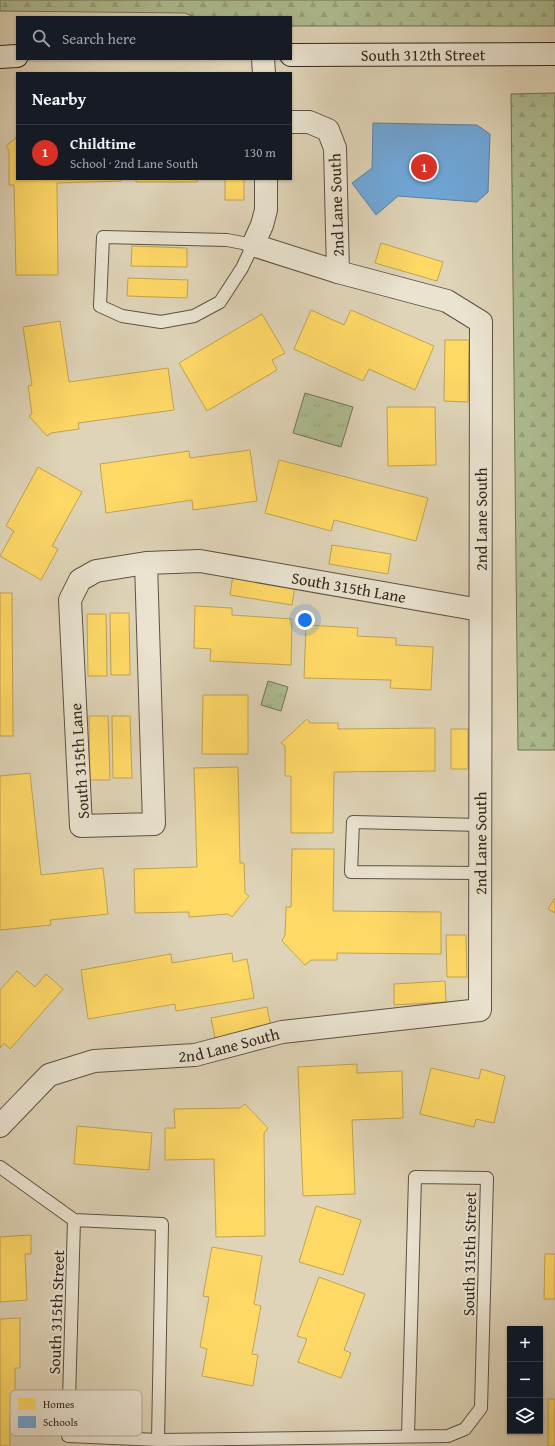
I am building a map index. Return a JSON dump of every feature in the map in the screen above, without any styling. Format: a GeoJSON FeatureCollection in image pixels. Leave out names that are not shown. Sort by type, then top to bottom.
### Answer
{"type":"FeatureCollection","features":[{"type":"Feature","properties":{"kind":"street","name":"South 312th Street"},"geometry":{"type":"LineString","coordinates":[[292,56],[555,54]]}},
{"type":"Feature","properties":{"kind":"street"},"geometry":{"type":"LineString","coordinates":[[0,57],[16,56]]}},
{"type":"Feature","properties":{"kind":"street"},"geometry":{"type":"LineString","coordinates":[[263,60],[264,72]]}},
{"type":"Feature","properties":{"kind":"street","name":"2nd Lane South"},"geometry":{"type":"LineString","coordinates":[[292,122],[309,122],[328,130],[335,148],[338,272]]}},
{"type":"Feature","properties":{"kind":"street"},"geometry":{"type":"LineString","coordinates":[[253,245],[262,225],[266,210],[266,180]]}},
{"type":"Feature","properties":{"kind":"street","name":"2nd Lane South"},"geometry":{"type":"LineString","coordinates":[[0,1126],[49,1075],[94,1060],[195,1055],[282,1032],[480,1010],[481,322],[446,300],[338,272],[253,245]]}},
{"type":"Feature","properties":{"kind":"street","name":"South 315th Lane"},"geometry":{"type":"LineString","coordinates":[[146,563],[154,824],[81,826],[70,600],[80,580],[96,571],[146,563],[200,561],[480,610]]}},
{"type":"Feature","properties":{"kind":"lane"},"geometry":{"type":"LineString","coordinates":[[103,237],[227,240],[253,245],[242,268],[220,302],[194,316],[161,322],[122,316],[100,306],[103,237]]}},
{"type":"Feature","properties":{"kind":"lane"},"geometry":{"type":"LineString","coordinates":[[480,825],[353,822],[351,872],[480,873]]}},
{"type":"Feature","properties":{"kind":"lane"},"geometry":{"type":"LineString","coordinates":[[0,1167],[74,1220],[162,1224],[158,1440]]}},
{"type":"Feature","properties":{"kind":"lane","name":"South 315th Street"},"geometry":{"type":"LineString","coordinates":[[68,1436],[158,1440],[448,1436],[465,1429],[481,1408],[487,1178],[415,1177],[408,1436]]}},
{"type":"Feature","properties":{"kind":"lane","name":"South 315th Street"},"geometry":{"type":"LineString","coordinates":[[69,1390],[74,1220]]}},
{"type":"Feature","properties":{"kind":"green space"},"geometry":{"type":"Polygon","coordinates":[[[0,0],[555,0],[555,26],[292,26],[292,16],[192,16],[185,13],[0,11],[0,0]]]}},
{"type":"Feature","properties":{"kind":"green space"},"geometry":{"type":"Polygon","coordinates":[[[555,93],[555,750],[518,750],[511,94],[555,93]]]}},
{"type":"Feature","properties":{"kind":"green space"},"geometry":{"type":"Polygon","coordinates":[[[305,393],[353,407],[341,447],[293,433],[305,393]]]}},
{"type":"Feature","properties":{"kind":"green space"},"geometry":{"type":"Polygon","coordinates":[[[268,681],[288,687],[281,711],[261,705],[268,681]]]}},
{"type":"Feature","properties":{"kind":"building: Homes"},"geometry":{"type":"Polygon","coordinates":[[[16,138],[16,180],[121,180],[57,183],[58,275],[16,275],[14,185],[9,185],[9,150],[6,146],[16,138]]]}},
{"type":"Feature","properties":{"kind":"building: Homes"},"geometry":{"type":"Polygon","coordinates":[[[136,180],[197,180],[197,182],[136,182],[136,180]]]}},
{"type":"Feature","properties":{"kind":"building: Homes"},"geometry":{"type":"Polygon","coordinates":[[[225,180],[244,180],[244,200],[225,200],[225,180]]]}},
{"type":"Feature","properties":{"kind":"building: Homes"},"geometry":{"type":"Polygon","coordinates":[[[381,243],[443,262],[437,281],[375,263],[381,243]]]}},
{"type":"Feature","properties":{"kind":"building: Homes"},"geometry":{"type":"Polygon","coordinates":[[[132,246],[187,248],[187,267],[131,266],[132,246]]]}},
{"type":"Feature","properties":{"kind":"building: Homes"},"geometry":{"type":"Polygon","coordinates":[[[128,278],[188,280],[187,298],[127,296],[128,278]]]}},
{"type":"Feature","properties":{"kind":"building: Homes"},"geometry":{"type":"Polygon","coordinates":[[[311,310],[344,325],[351,310],[434,346],[415,390],[369,369],[363,381],[294,349],[311,310]]]}},
{"type":"Feature","properties":{"kind":"building: Homes"},"geometry":{"type":"Polygon","coordinates":[[[262,314],[285,353],[272,360],[277,370],[207,411],[179,363],[262,314]]]}},
{"type":"Feature","properties":{"kind":"building: Homes"},"geometry":{"type":"Polygon","coordinates":[[[60,321],[69,382],[168,368],[174,410],[78,423],[79,429],[51,433],[47,436],[29,416],[32,414],[28,386],[32,385],[23,327],[60,321]]]}},
{"type":"Feature","properties":{"kind":"building: Homes"},"geometry":{"type":"Polygon","coordinates":[[[445,340],[469,340],[468,402],[444,401],[445,340]]]}},
{"type":"Feature","properties":{"kind":"building: Homes"},"geometry":{"type":"Polygon","coordinates":[[[387,407],[435,407],[436,465],[388,466],[387,407]]]}},
{"type":"Feature","properties":{"kind":"building: Homes"},"geometry":{"type":"Polygon","coordinates":[[[250,450],[257,501],[193,510],[192,500],[106,513],[100,464],[189,451],[190,458],[250,450]]]}},
{"type":"Feature","properties":{"kind":"building: Homes"},"geometry":{"type":"Polygon","coordinates":[[[279,460],[428,498],[416,541],[334,520],[331,531],[265,513],[279,460]]]}},
{"type":"Feature","properties":{"kind":"building: Homes"},"geometry":{"type":"Polygon","coordinates":[[[38,467],[82,492],[52,546],[58,549],[41,580],[0,556],[14,531],[6,526],[38,467]]]}},
{"type":"Feature","properties":{"kind":"building: Homes"},"geometry":{"type":"Polygon","coordinates":[[[332,545],[391,554],[388,574],[329,564],[332,545]]]}},
{"type":"Feature","properties":{"kind":"building: Homes"},"geometry":{"type":"Polygon","coordinates":[[[233,575],[295,585],[292,605],[230,595],[233,575]]]}},
{"type":"Feature","properties":{"kind":"building: Homes"},"geometry":{"type":"Polygon","coordinates":[[[0,593],[12,593],[13,736],[0,736],[0,593]]]}},
{"type":"Feature","properties":{"kind":"building: Homes"},"geometry":{"type":"Polygon","coordinates":[[[195,606],[232,608],[232,615],[292,619],[291,665],[210,661],[211,649],[194,648],[195,606]]]}},
{"type":"Feature","properties":{"kind":"building: Homes"},"geometry":{"type":"Polygon","coordinates":[[[110,613],[129,613],[130,675],[111,675],[110,613]]]}},
{"type":"Feature","properties":{"kind":"building: Homes"},"geometry":{"type":"Polygon","coordinates":[[[87,614],[106,614],[107,676],[88,676],[87,614]]]}},
{"type":"Feature","properties":{"kind":"building: Homes"},"geometry":{"type":"Polygon","coordinates":[[[306,625],[358,628],[357,636],[396,638],[396,645],[433,647],[431,690],[390,688],[391,680],[304,678],[306,625]]]}},
{"type":"Feature","properties":{"kind":"building: Homes"},"geometry":{"type":"Polygon","coordinates":[[[203,695],[248,695],[248,754],[202,754],[203,695]]]}},
{"type":"Feature","properties":{"kind":"building: Homes"},"geometry":{"type":"Polygon","coordinates":[[[89,716],[108,716],[110,780],[90,780],[89,716]]]}},
{"type":"Feature","properties":{"kind":"building: Homes"},"geometry":{"type":"Polygon","coordinates":[[[112,716],[130,716],[132,778],[113,778],[112,716]]]}},
{"type":"Feature","properties":{"kind":"building: Homes"},"geometry":{"type":"Polygon","coordinates":[[[307,719],[310,723],[338,723],[338,729],[435,728],[435,771],[334,772],[333,833],[291,833],[291,776],[285,776],[285,746],[281,743],[307,719]]]}},
{"type":"Feature","properties":{"kind":"building: Homes"},"geometry":{"type":"Polygon","coordinates":[[[451,729],[468,729],[468,769],[451,769],[451,729]]]}},
{"type":"Feature","properties":{"kind":"building: Homes"},"geometry":{"type":"Polygon","coordinates":[[[238,767],[240,863],[244,863],[245,893],[249,896],[232,917],[228,914],[189,917],[189,912],[135,913],[134,869],[197,867],[194,768],[238,767]]]}},
{"type":"Feature","properties":{"kind":"building: Homes"},"geometry":{"type":"Polygon","coordinates":[[[30,773],[41,875],[103,868],[108,914],[50,920],[51,925],[0,930],[0,776],[30,773]]]}},
{"type":"Feature","properties":{"kind":"building: Homes"},"geometry":{"type":"Polygon","coordinates":[[[292,849],[334,849],[333,911],[441,912],[441,954],[337,953],[337,960],[311,960],[305,965],[282,941],[285,935],[286,907],[291,907],[292,849]]]}},
{"type":"Feature","properties":{"kind":"building: Homes"},"geometry":{"type":"Polygon","coordinates":[[[555,898],[555,913],[548,909],[555,898]]]}},
{"type":"Feature","properties":{"kind":"building: Homes"},"geometry":{"type":"Polygon","coordinates":[[[446,935],[466,935],[467,977],[447,977],[446,935]]]}},
{"type":"Feature","properties":{"kind":"building: Homes"},"geometry":{"type":"Polygon","coordinates":[[[232,953],[233,962],[247,959],[254,998],[176,1011],[175,1004],[88,1019],[81,970],[171,954],[172,963],[232,953]]]}},
{"type":"Feature","properties":{"kind":"building: Homes"},"geometry":{"type":"Polygon","coordinates":[[[17,971],[35,987],[46,974],[63,989],[10,1049],[4,1043],[0,1048],[0,990],[17,971]]]}},
{"type":"Feature","properties":{"kind":"building: Homes"},"geometry":{"type":"Polygon","coordinates":[[[445,981],[446,1002],[394,1005],[394,984],[445,981]]]}},
{"type":"Feature","properties":{"kind":"building: Homes"},"geometry":{"type":"Polygon","coordinates":[[[267,1007],[271,1027],[215,1038],[211,1018],[267,1007]]]}},
{"type":"Feature","properties":{"kind":"building: Homes"},"geometry":{"type":"Polygon","coordinates":[[[357,1064],[357,1073],[402,1071],[403,1118],[352,1120],[355,1194],[303,1196],[298,1067],[357,1064]]]}},
{"type":"Feature","properties":{"kind":"building: Homes"},"geometry":{"type":"Polygon","coordinates":[[[431,1068],[479,1079],[481,1069],[505,1076],[494,1123],[476,1119],[474,1127],[420,1114],[431,1068]]]}},
{"type":"Feature","properties":{"kind":"building: Homes"},"geometry":{"type":"Polygon","coordinates":[[[245,1104],[268,1128],[264,1133],[265,1236],[216,1237],[214,1159],[165,1160],[165,1128],[175,1128],[174,1109],[240,1108],[245,1104]]]}},
{"type":"Feature","properties":{"kind":"building: Homes"},"geometry":{"type":"Polygon","coordinates":[[[77,1126],[152,1133],[149,1170],[74,1164],[77,1126]]]}},
{"type":"Feature","properties":{"kind":"building: Homes"},"geometry":{"type":"Polygon","coordinates":[[[316,1206],[361,1220],[343,1275],[299,1262],[316,1206]]]}},
{"type":"Feature","properties":{"kind":"building: Homes"},"geometry":{"type":"Polygon","coordinates":[[[31,1235],[31,1254],[25,1254],[27,1300],[0,1302],[0,1237],[31,1235]]]}},
{"type":"Feature","properties":{"kind":"building: Homes"},"geometry":{"type":"Polygon","coordinates":[[[212,1247],[262,1256],[254,1304],[261,1306],[252,1354],[258,1355],[253,1386],[202,1376],[207,1349],[200,1347],[209,1297],[203,1296],[212,1247]]]}},
{"type":"Feature","properties":{"kind":"building: Homes"},"geometry":{"type":"Polygon","coordinates":[[[545,1254],[555,1254],[555,1299],[544,1299],[545,1254]]]}},
{"type":"Feature","properties":{"kind":"building: Homes"},"geometry":{"type":"Polygon","coordinates":[[[319,1277],[365,1294],[344,1350],[351,1353],[341,1378],[298,1362],[307,1339],[297,1336],[319,1277]]]}},
{"type":"Feature","properties":{"kind":"building: Homes"},"geometry":{"type":"Polygon","coordinates":[[[20,1318],[20,1368],[15,1368],[15,1390],[10,1390],[10,1446],[0,1446],[0,1319],[20,1318]]]}},
{"type":"Feature","properties":{"kind":"building: Homes"},"geometry":{"type":"Polygon","coordinates":[[[548,1399],[555,1399],[555,1446],[548,1446],[548,1399]]]}},
{"type":"Feature","properties":{"kind":"building: Schools"},"geometry":{"type":"Polygon","coordinates":[[[373,123],[477,125],[490,134],[488,192],[477,202],[398,196],[376,215],[352,183],[372,168],[373,123]]]}},
{"type":"Feature","properties":{"kind":"place","name":"Childtime"},"geometry":{"type":"Point","coordinates":[424,167]}}]}
